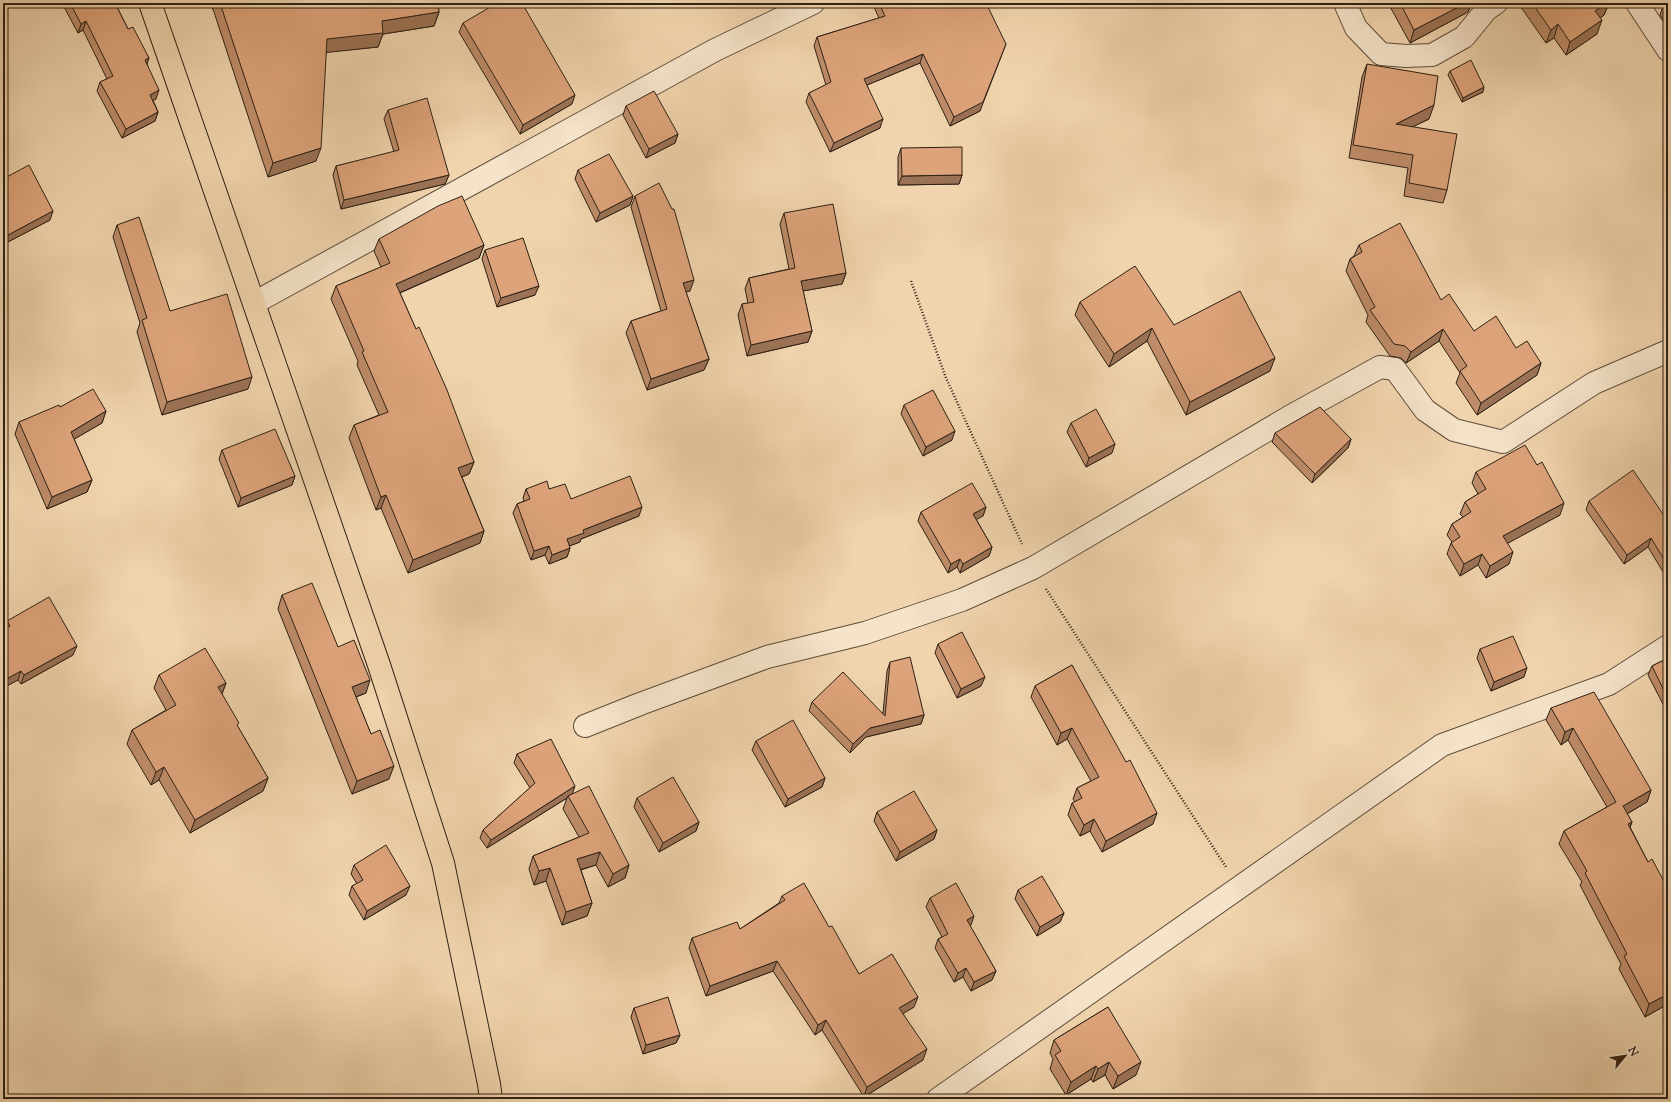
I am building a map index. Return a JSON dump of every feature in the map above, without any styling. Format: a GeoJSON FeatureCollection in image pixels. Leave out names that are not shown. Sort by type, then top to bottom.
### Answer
{"type":"FeatureCollection","features":[{"type":"Feature","properties":{"kind":"main road"},"geometry":{"type":"LineString","coordinates":[[150,3],[379,665],[443,863],[491,1099]]}},
{"type":"Feature","properties":{"kind":"street"},"geometry":{"type":"LineString","coordinates":[[254,303],[715,50],[813,3]]}},
{"type":"Feature","properties":{"kind":"street"},"geometry":{"type":"LineString","coordinates":[[1345,3],[1356,28],[1381,54],[1406,56],[1432,55],[1464,37],[1487,9],[1496,3]]}},
{"type":"Feature","properties":{"kind":"street"},"geometry":{"type":"LineString","coordinates":[[1637,3],[1668,50]]}},
{"type":"Feature","properties":{"kind":"street"},"geometry":{"type":"LineString","coordinates":[[585,726],[767,657],[865,633],[962,600],[1033,568],[1291,416],[1380,367],[1395,369],[1425,410],[1454,430],[1503,442],[1594,383],[1668,351]]}},
{"type":"Feature","properties":{"kind":"street"},"geometry":{"type":"LineString","coordinates":[[938,1099],[1442,745],[1609,684],[1668,646]]}},
{"type":"Feature","properties":{"kind":"path"},"geometry":{"type":"LineString","coordinates":[[911,281],[946,378],[1033,568],[1239,887]]}},
{"type":"Feature","properties":{"kind":"building"},"geometry":{"type":"Polygon","coordinates":[[[70,3],[115,3],[128,29],[133,27],[149,58],[145,60],[159,90],[150,95],[158,112],[126,129],[100,82],[113,76],[86,21],[81,24],[70,3]]]}},
{"type":"Feature","properties":{"kind":"building"},"geometry":{"type":"Polygon","coordinates":[[[220,3],[438,3],[439,12],[382,21],[383,33],[327,39],[321,148],[273,163],[220,3]]]}},
{"type":"Feature","properties":{"kind":"building"},"geometry":{"type":"Polygon","coordinates":[[[497,3],[522,3],[575,95],[523,125],[463,23],[497,3]]]}},
{"type":"Feature","properties":{"kind":"building"},"geometry":{"type":"Polygon","coordinates":[[[879,3],[986,3],[1006,44],[983,102],[954,117],[923,54],[864,79],[883,119],[834,143],[809,93],[831,82],[817,37],[885,16],[879,3]]]}},
{"type":"Feature","properties":{"kind":"building"},"geometry":{"type":"Polygon","coordinates":[[[1400,3],[1466,3],[1414,30],[1400,3]]]}},
{"type":"Feature","properties":{"kind":"building"},"geometry":{"type":"Polygon","coordinates":[[[1532,3],[1608,3],[1595,11],[1602,20],[1570,42],[1558,24],[1551,30],[1532,3]]]}},
{"type":"Feature","properties":{"kind":"building"},"geometry":{"type":"Polygon","coordinates":[[[1668,3],[1668,13],[1663,6],[1668,3]]]}},
{"type":"Feature","properties":{"kind":"building"},"geometry":{"type":"Polygon","coordinates":[[[1471,60],[1484,87],[1463,98],[1450,71],[1471,60]]]}},
{"type":"Feature","properties":{"kind":"building"},"geometry":{"type":"Polygon","coordinates":[[[1367,64],[1438,76],[1434,105],[1396,124],[1457,134],[1447,190],[1409,183],[1413,155],[1353,145],[1367,64]]]}},
{"type":"Feature","properties":{"kind":"building"},"geometry":{"type":"Polygon","coordinates":[[[654,91],[678,134],[649,149],[626,106],[654,91]]]}},
{"type":"Feature","properties":{"kind":"building"},"geometry":{"type":"Polygon","coordinates":[[[427,98],[449,175],[344,200],[336,166],[399,150],[388,110],[427,98]]]}},
{"type":"Feature","properties":{"kind":"building"},"geometry":{"type":"Polygon","coordinates":[[[962,147],[962,175],[902,176],[901,148],[962,147]]]}},
{"type":"Feature","properties":{"kind":"building"},"geometry":{"type":"Polygon","coordinates":[[[609,154],[633,196],[600,213],[578,170],[609,154]]]}},
{"type":"Feature","properties":{"kind":"building"},"geometry":{"type":"Polygon","coordinates":[[[29,165],[53,211],[8,235],[3,226],[3,179],[29,165]]]}},
{"type":"Feature","properties":{"kind":"building"},"geometry":{"type":"Polygon","coordinates":[[[659,183],[672,209],[674,209],[694,280],[683,283],[709,359],[651,379],[631,321],[667,309],[635,196],[659,183]]]}},
{"type":"Feature","properties":{"kind":"building"},"geometry":{"type":"Polygon","coordinates":[[[462,196],[484,245],[396,284],[416,329],[419,327],[447,390],[474,462],[458,468],[484,531],[413,560],[386,495],[381,497],[354,425],[388,412],[336,286],[390,263],[379,239],[438,206],[462,196]]]}},
{"type":"Feature","properties":{"kind":"building"},"geometry":{"type":"Polygon","coordinates":[[[833,204],[846,273],[801,281],[812,331],[751,345],[742,304],[754,302],[749,278],[795,268],[784,213],[833,204]]]}},
{"type":"Feature","properties":{"kind":"building"},"geometry":{"type":"Polygon","coordinates":[[[139,217],[170,311],[227,294],[252,377],[167,402],[142,320],[147,318],[117,225],[139,217]]]}},
{"type":"Feature","properties":{"kind":"building"},"geometry":{"type":"Polygon","coordinates":[[[1400,223],[1441,300],[1449,294],[1474,331],[1496,316],[1516,348],[1527,341],[1541,363],[1481,403],[1460,371],[1467,366],[1443,329],[1411,352],[1405,346],[1394,344],[1370,310],[1375,307],[1350,259],[1362,252],[1359,245],[1400,223]]]}},
{"type":"Feature","properties":{"kind":"building"},"geometry":{"type":"Polygon","coordinates":[[[523,238],[539,286],[501,298],[485,250],[523,238]]]}},
{"type":"Feature","properties":{"kind":"building"},"geometry":{"type":"Polygon","coordinates":[[[1135,266],[1174,325],[1240,291],[1275,358],[1190,402],[1152,328],[1114,354],[1080,302],[1135,266]]]}},
{"type":"Feature","properties":{"kind":"building"},"geometry":{"type":"Polygon","coordinates":[[[93,389],[106,411],[71,432],[92,480],[52,497],[19,422],[59,405],[60,407],[93,389]]]}},
{"type":"Feature","properties":{"kind":"building"},"geometry":{"type":"Polygon","coordinates":[[[933,390],[955,431],[926,447],[904,405],[933,390]]]}},
{"type":"Feature","properties":{"kind":"building"},"geometry":{"type":"Polygon","coordinates":[[[1320,407],[1351,439],[1315,474],[1275,433],[1320,407]]]}},
{"type":"Feature","properties":{"kind":"building"},"geometry":{"type":"Polygon","coordinates":[[[1096,409],[1115,444],[1089,458],[1071,423],[1096,409]]]}},
{"type":"Feature","properties":{"kind":"building"},"geometry":{"type":"Polygon","coordinates":[[[275,429],[295,476],[241,498],[222,450],[275,429]]]}},
{"type":"Feature","properties":{"kind":"building"},"geometry":{"type":"Polygon","coordinates":[[[1525,445],[1537,465],[1542,462],[1564,503],[1503,536],[1513,552],[1490,566],[1482,554],[1464,564],[1451,543],[1460,537],[1452,524],[1471,512],[1465,502],[1486,489],[1476,472],[1525,445]]]}},
{"type":"Feature","properties":{"kind":"building"},"geometry":{"type":"Polygon","coordinates":[[[1633,470],[1665,517],[1668,516],[1668,566],[1651,538],[1627,555],[1589,501],[1633,470]]]}},
{"type":"Feature","properties":{"kind":"building"},"geometry":{"type":"Polygon","coordinates":[[[630,476],[642,507],[583,530],[584,533],[567,539],[570,548],[552,555],[549,546],[534,551],[517,504],[530,499],[526,489],[547,481],[549,489],[565,484],[571,499],[630,476]]]}},
{"type":"Feature","properties":{"kind":"building"},"geometry":{"type":"Polygon","coordinates":[[[972,483],[986,507],[973,514],[992,547],[963,564],[960,559],[951,564],[921,512],[972,483]]]}},
{"type":"Feature","properties":{"kind":"building"},"geometry":{"type":"Polygon","coordinates":[[[312,583],[338,647],[354,640],[370,680],[352,687],[371,734],[380,730],[394,766],[357,781],[282,595],[312,583]]]}},
{"type":"Feature","properties":{"kind":"building"},"geometry":{"type":"Polygon","coordinates":[[[49,597],[77,646],[24,675],[21,671],[3,681],[3,631],[10,626],[7,621],[49,597]]]}},
{"type":"Feature","properties":{"kind":"building"},"geometry":{"type":"Polygon","coordinates":[[[962,632],[985,677],[961,689],[938,644],[962,632]]]}},
{"type":"Feature","properties":{"kind":"building"},"geometry":{"type":"Polygon","coordinates":[[[1513,636],[1527,668],[1494,682],[1480,649],[1513,636]]]}},
{"type":"Feature","properties":{"kind":"building"},"geometry":{"type":"Polygon","coordinates":[[[205,648],[226,683],[218,687],[239,723],[237,725],[268,778],[195,820],[164,767],[156,772],[132,730],[176,705],[159,675],[205,648]]]}},
{"type":"Feature","properties":{"kind":"building"},"geometry":{"type":"Polygon","coordinates":[[[910,657],[924,715],[870,728],[853,744],[812,702],[843,672],[885,716],[890,662],[910,657]]]}},
{"type":"Feature","properties":{"kind":"building"},"geometry":{"type":"Polygon","coordinates":[[[1668,658],[1668,699],[1652,666],[1668,658]]]}},
{"type":"Feature","properties":{"kind":"building"},"geometry":{"type":"Polygon","coordinates":[[[1072,665],[1126,762],[1130,760],[1157,813],[1106,841],[1094,819],[1084,825],[1072,803],[1082,798],[1077,788],[1099,777],[1072,728],[1061,733],[1035,686],[1072,665]]]}},
{"type":"Feature","properties":{"kind":"building"},"geometry":{"type":"Polygon","coordinates":[[[1594,692],[1651,790],[1623,806],[1632,822],[1628,824],[1648,862],[1652,859],[1668,889],[1668,994],[1649,1004],[1624,956],[1627,954],[1585,873],[1587,871],[1564,831],[1616,802],[1573,728],[1565,732],[1551,708],[1594,692]]]}},
{"type":"Feature","properties":{"kind":"building"},"geometry":{"type":"Polygon","coordinates":[[[793,720],[825,778],[788,799],[756,741],[793,720]]]}},
{"type":"Feature","properties":{"kind":"building"},"geometry":{"type":"Polygon","coordinates":[[[551,739],[575,786],[491,840],[483,830],[535,783],[517,754],[551,739]]]}},
{"type":"Feature","properties":{"kind":"building"},"geometry":{"type":"Polygon","coordinates":[[[673,777],[699,822],[663,843],[637,798],[673,777]]]}},
{"type":"Feature","properties":{"kind":"building"},"geometry":{"type":"Polygon","coordinates":[[[589,786],[629,865],[613,874],[600,852],[577,859],[592,903],[566,912],[550,868],[539,871],[533,856],[589,833],[568,796],[589,786]]]}},
{"type":"Feature","properties":{"kind":"building"},"geometry":{"type":"Polygon","coordinates":[[[914,791],[937,830],[900,852],[877,812],[914,791]]]}},
{"type":"Feature","properties":{"kind":"building"},"geometry":{"type":"Polygon","coordinates":[[[3,809],[7,815],[3,817],[3,809]]]}},
{"type":"Feature","properties":{"kind":"building"},"geometry":{"type":"Polygon","coordinates":[[[386,845],[410,886],[367,911],[352,886],[363,880],[354,865],[386,845]]]}},
{"type":"Feature","properties":{"kind":"building"},"geometry":{"type":"Polygon","coordinates":[[[1042,876],[1064,913],[1040,927],[1018,890],[1042,876]]]}},
{"type":"Feature","properties":{"kind":"building"},"geometry":{"type":"Polygon","coordinates":[[[804,883],[829,927],[832,926],[859,974],[892,954],[918,997],[899,1008],[927,1049],[867,1087],[826,1020],[818,1025],[777,961],[710,986],[692,938],[737,922],[740,929],[785,900],[782,896],[804,883]]]}},
{"type":"Feature","properties":{"kind":"building"},"geometry":{"type":"Polygon","coordinates":[[[956,883],[974,916],[967,920],[996,971],[974,982],[966,968],[958,973],[938,939],[948,934],[930,898],[956,883]]]}},
{"type":"Feature","properties":{"kind":"building"},"geometry":{"type":"Polygon","coordinates":[[[668,997],[680,1035],[646,1045],[634,1008],[668,997]]]}},
{"type":"Feature","properties":{"kind":"building"},"geometry":{"type":"Polygon","coordinates":[[[1108,1007],[1141,1062],[1118,1076],[1109,1062],[1098,1069],[1096,1066],[1071,1082],[1055,1055],[1061,1051],[1054,1040],[1108,1007]]]}}]}
